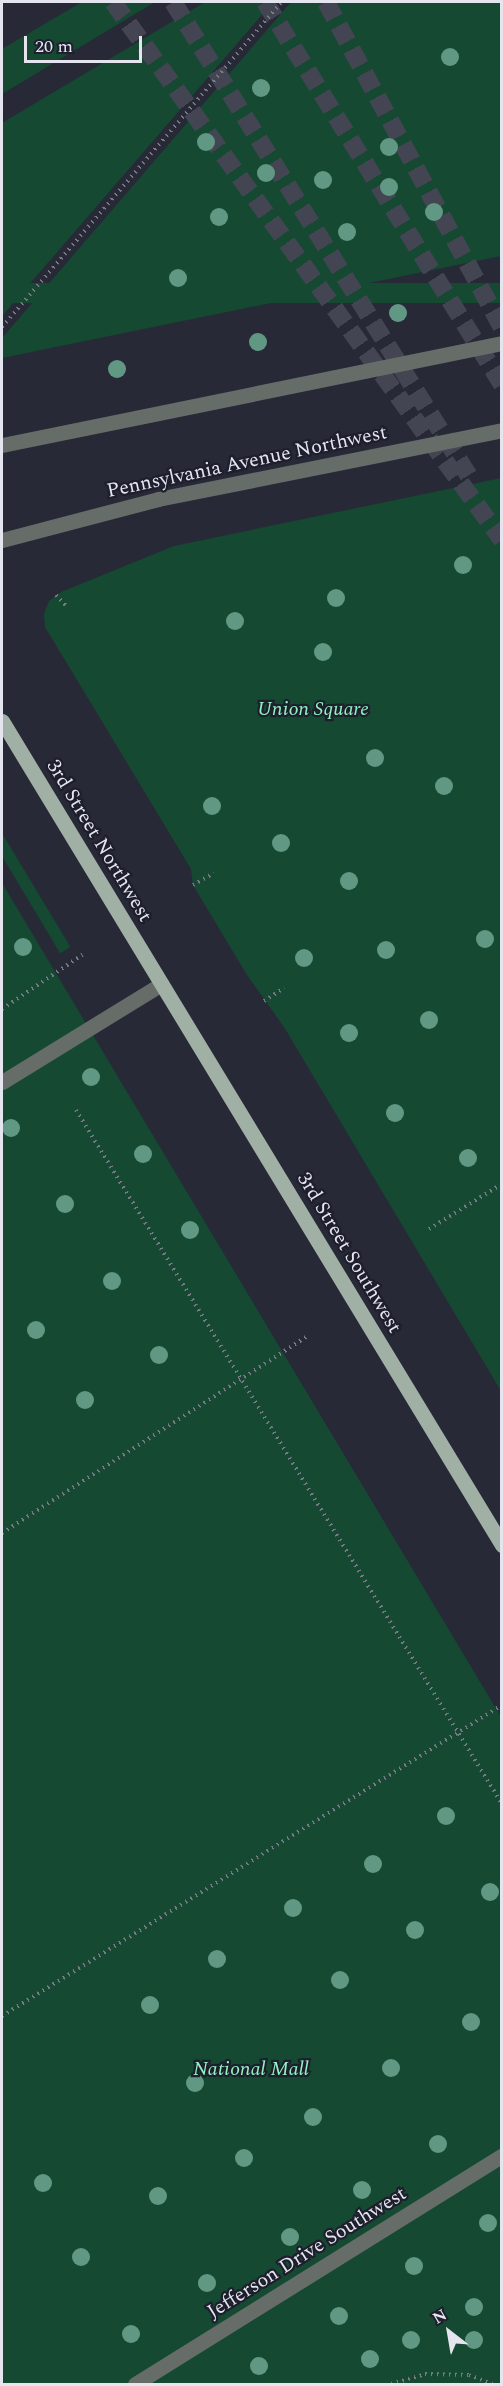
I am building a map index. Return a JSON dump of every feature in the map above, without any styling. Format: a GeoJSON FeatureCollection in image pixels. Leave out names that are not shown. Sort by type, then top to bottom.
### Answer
{"type":"FeatureCollection","features":[{"type":"Feature","properties":{"kind":"main road","name":"3rd Street Northwest"},"geometry":{"type":"LineString","coordinates":[[2,721],[161,984]]}},
{"type":"Feature","properties":{"kind":"main road","name":"3rd Street Southwest"},"geometry":{"type":"LineString","coordinates":[[161,984],[501,1545]]}},
{"type":"Feature","properties":{"kind":"street"},"geometry":{"type":"LineString","coordinates":[[2,445],[501,343]]}},
{"type":"Feature","properties":{"kind":"street","name":"Pennsylvania Avenue Northwest"},"geometry":{"type":"LineString","coordinates":[[2,540],[158,499],[501,430]]}},
{"type":"Feature","properties":{"kind":"street"},"geometry":{"type":"LineString","coordinates":[[2,1082],[161,984]]}},
{"type":"Feature","properties":{"kind":"street","name":"Jefferson Drive Southwest"},"geometry":{"type":"LineString","coordinates":[[135,2385],[501,2156]]}},
{"type":"Feature","properties":{"kind":"path"},"geometry":{"type":"LineString","coordinates":[[2,327],[282,2]]}},
{"type":"Feature","properties":{"kind":"path"},"geometry":{"type":"LineString","coordinates":[[56,595],[67,607]]}},
{"type":"Feature","properties":{"kind":"path"},"geometry":{"type":"LineString","coordinates":[[193,885],[214,873]]}},
{"type":"Feature","properties":{"kind":"path"},"geometry":{"type":"LineString","coordinates":[[2,1009],[82,955]]}},
{"type":"Feature","properties":{"kind":"path"},"geometry":{"type":"LineString","coordinates":[[264,1001],[284,988]]}},
{"type":"Feature","properties":{"kind":"path"},"geometry":{"type":"LineString","coordinates":[[76,1110],[501,1804]]}},
{"type":"Feature","properties":{"kind":"path"},"geometry":{"type":"LineString","coordinates":[[429,1229],[501,1184]]}},
{"type":"Feature","properties":{"kind":"path"},"geometry":{"type":"LineString","coordinates":[[2,1533],[309,1335]]}},
{"type":"Feature","properties":{"kind":"path"},"geometry":{"type":"LineString","coordinates":[[2,2016],[501,1705]]}},
{"type":"Feature","properties":{"kind":"path"},"geometry":{"type":"LineString","coordinates":[[391,2385],[425,2374],[469,2376],[493,2385]]}},
{"type":"Feature","properties":{"kind":"green space"},"geometry":{"type":"Polygon","coordinates":[[[82,2],[155,2],[2,94],[2,49],[82,2]]]}},
{"type":"Feature","properties":{"kind":"green space"},"geometry":{"type":"Polygon","coordinates":[[[205,2],[273,2],[2,316],[2,123],[205,2]]]}},
{"type":"Feature","properties":{"kind":"green space"},"geometry":{"type":"Polygon","coordinates":[[[291,2],[501,2],[501,256],[2,358],[2,338],[291,2]]]}},
{"type":"Feature","properties":{"kind":"green space"},"geometry":{"type":"Polygon","coordinates":[[[2,283],[501,283],[501,303],[2,303],[2,283]]]}},
{"type":"Feature","properties":{"kind":"green space","name":"Union Square"},"geometry":{"type":"Polygon","coordinates":[[[502,478],[501,1391],[284,1027],[247,975],[193,885],[191,869],[45,627],[44,614],[49,601],[61,592],[174,546],[502,478]]]}},
{"type":"Feature","properties":{"kind":"green space"},"geometry":{"type":"Polygon","coordinates":[[[2,833],[71,947],[60,953],[2,856],[2,833]]]}},
{"type":"Feature","properties":{"kind":"green space","name":"National Mall"},"geometry":{"type":"Polygon","coordinates":[[[2,883],[501,1717],[501,2384],[2,2384],[2,883]]]}},
{"type":"Feature","properties":{"kind":"tunnel"},"geometry":{"type":"LineString","coordinates":[[113,2],[502,540]]}},
{"type":"Feature","properties":{"kind":"tunnel"},"geometry":{"type":"LineString","coordinates":[[173,2],[469,476]]}},
{"type":"Feature","properties":{"kind":"tunnel"},"geometry":{"type":"LineString","coordinates":[[265,2],[502,384]]}},
{"type":"Feature","properties":{"kind":"tunnel"},"geometry":{"type":"LineString","coordinates":[[326,2],[502,327]]}}]}
